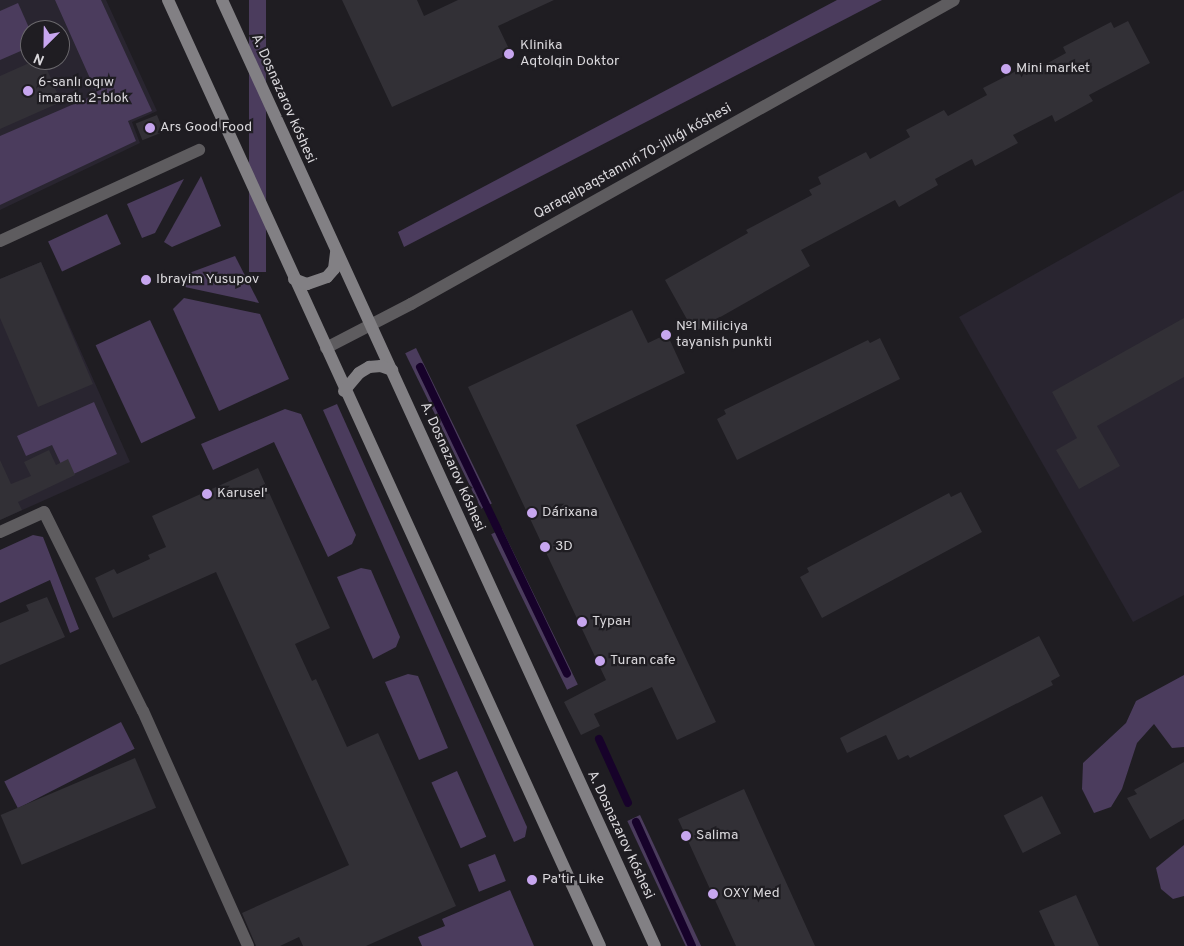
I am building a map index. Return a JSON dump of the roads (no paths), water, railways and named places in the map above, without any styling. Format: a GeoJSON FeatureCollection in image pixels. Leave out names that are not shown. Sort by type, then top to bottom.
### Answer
{"type":"FeatureCollection","features":[{"type":"Feature","properties":{"kind":"main road"},"geometry":{"type":"LineString","coordinates":[[168,0],[344,391],[600,946]]}},
{"type":"Feature","properties":{"kind":"main road","name":"A. Dosnazarov kóshesi"},"geometry":{"type":"LineString","coordinates":[[222,0],[655,946]]}},
{"type":"Feature","properties":{"kind":"main road"},"geometry":{"type":"LineString","coordinates":[[294,279],[307,284],[327,277],[334,268],[336,252]]}},
{"type":"Feature","properties":{"kind":"main road"},"geometry":{"type":"LineString","coordinates":[[344,391],[359,372],[369,367],[381,366],[392,370]]}},
{"type":"Feature","properties":{"kind":"street","name":"Qaraqalpaqstannıń 70-jıllıǵı kóshesi"},"geometry":{"type":"LineString","coordinates":[[326,348],[371,325],[954,0]]}},
{"type":"Feature","properties":{"kind":"street"},"geometry":{"type":"LineString","coordinates":[[0,241],[198,150]]}},
{"type":"Feature","properties":{"kind":"street"},"geometry":{"type":"LineString","coordinates":[[0,532],[44,512],[143,711],[248,946]]}},
{"type":"Feature","properties":{"kind":"waterway"},"geometry":{"type":"LineString","coordinates":[[420,367],[567,674]]}},
{"type":"Feature","properties":{"kind":"waterway"},"geometry":{"type":"LineString","coordinates":[[599,739],[628,803]]}},
{"type":"Feature","properties":{"kind":"waterway"},"geometry":{"type":"LineString","coordinates":[[636,822],[692,946]]}},
{"type":"Feature","properties":{"kind":"place","name":"Klinika Aqtolqin Doktor"},"geometry":{"type":"Point","coordinates":[509,54]}},
{"type":"Feature","properties":{"kind":"place","name":"Mini market"},"geometry":{"type":"Point","coordinates":[1006,69]}},
{"type":"Feature","properties":{"kind":"place","name":"6-sanlı oqıw imaratı. 2-blok"},"geometry":{"type":"Point","coordinates":[28,91]}},
{"type":"Feature","properties":{"kind":"place","name":"Ars Good Food"},"geometry":{"type":"Point","coordinates":[150,128]}},
{"type":"Feature","properties":{"kind":"place","name":"Ibrayim Yusupov"},"geometry":{"type":"Point","coordinates":[146,280]}},
{"type":"Feature","properties":{"kind":"place","name":"№1 Miliciya tayanish punkti"},"geometry":{"type":"Point","coordinates":[666,335]}},
{"type":"Feature","properties":{"kind":"place","name":"Karusel'"},"geometry":{"type":"Point","coordinates":[207,494]}},
{"type":"Feature","properties":{"kind":"place","name":"Dárixana"},"geometry":{"type":"Point","coordinates":[532,513]}},
{"type":"Feature","properties":{"kind":"place","name":"3D"},"geometry":{"type":"Point","coordinates":[545,547]}},
{"type":"Feature","properties":{"kind":"place","name":"Туран"},"geometry":{"type":"Point","coordinates":[582,622]}},
{"type":"Feature","properties":{"kind":"place","name":"Turan cafe"},"geometry":{"type":"Point","coordinates":[600,661]}},
{"type":"Feature","properties":{"kind":"place","name":"Salima"},"geometry":{"type":"Point","coordinates":[686,836]}},
{"type":"Feature","properties":{"kind":"place","name":"Pa'tir Like"},"geometry":{"type":"Point","coordinates":[532,880]}},
{"type":"Feature","properties":{"kind":"place","name":"OXY Med"},"geometry":{"type":"Point","coordinates":[713,894]}}]}
